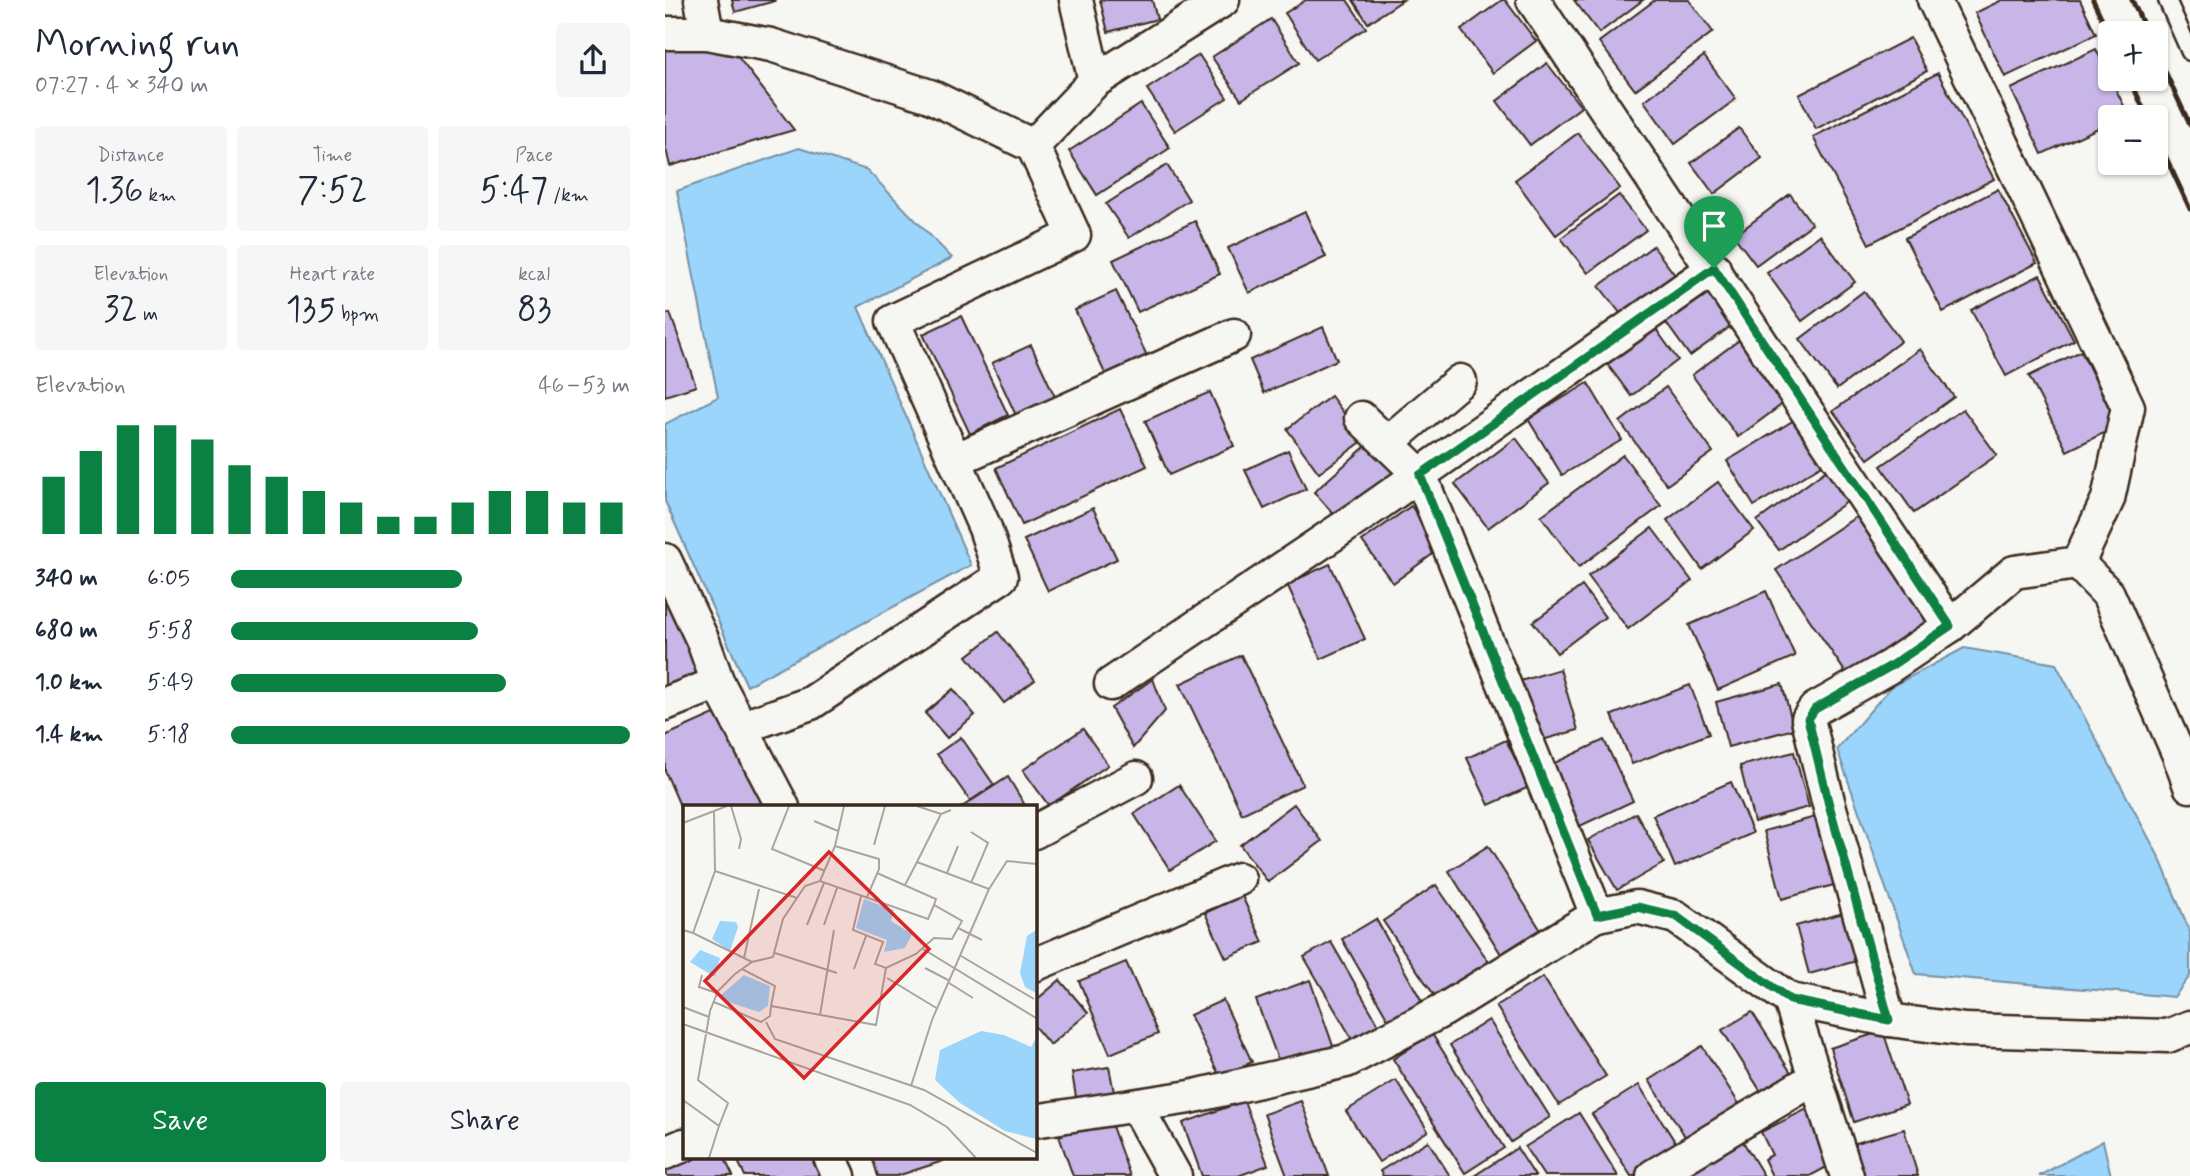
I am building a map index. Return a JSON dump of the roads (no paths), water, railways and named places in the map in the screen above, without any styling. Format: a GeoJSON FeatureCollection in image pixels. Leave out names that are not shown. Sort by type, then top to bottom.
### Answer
{"type":"FeatureCollection","features":[{"type":"Feature","properties":{"kind":"street"},"geometry":{"type":"LineString","coordinates":[[701,0],[707,33]]}},
{"type":"Feature","properties":{"kind":"street"},"geometry":{"type":"LineString","coordinates":[[1076,0],[1095,80]]}},
{"type":"Feature","properties":{"kind":"street"},"geometry":{"type":"LineString","coordinates":[[1033,146],[1095,80],[1223,0]]}},
{"type":"Feature","properties":{"kind":"street"},"geometry":{"type":"LineString","coordinates":[[1533,0],[1950,626]]}},
{"type":"Feature","properties":{"kind":"street"},"geometry":{"type":"LineString","coordinates":[[1934,0],[2129,407],[2108,499],[2078,564]]}},
{"type":"Feature","properties":{"kind":"street"},"geometry":{"type":"LineString","coordinates":[[665,33],[707,33],[771,45],[930,96],[1033,146],[1074,235],[893,321],[985,527],[1001,577],[811,703],[743,727]]}},
{"type":"Feature","properties":{"kind":"street"},"geometry":{"type":"LineString","coordinates":[[1111,684],[1420,475],[1714,268]]}},
{"type":"Feature","properties":{"kind":"street"},"geometry":{"type":"LineString","coordinates":[[955,460],[1234,335]]}},
{"type":"Feature","properties":{"kind":"street"},"geometry":{"type":"LineString","coordinates":[[1387,443],[1461,381]]}},
{"type":"Feature","properties":{"kind":"street"},"geometry":{"type":"LineString","coordinates":[[1361,418],[1420,475],[1597,915]]}},
{"type":"Feature","properties":{"kind":"street"},"geometry":{"type":"LineString","coordinates":[[665,560],[703,641],[718,683],[782,805]]}},
{"type":"Feature","properties":{"kind":"street"},"geometry":{"type":"LineString","coordinates":[[1889,1020],[1808,719],[1815,709],[1889,667],[1950,626],[2014,572],[2078,564]]}},
{"type":"Feature","properties":{"kind":"street"},"geometry":{"type":"LineString","coordinates":[[2078,564],[2108,594],[2179,753],[2190,786]]}},
{"type":"Feature","properties":{"kind":"street"},"geometry":{"type":"LineString","coordinates":[[665,704],[718,683]]}},
{"type":"Feature","properties":{"kind":"street"},"geometry":{"type":"LineString","coordinates":[[1036,831],[1136,778]]}},
{"type":"Feature","properties":{"kind":"street"},"geometry":{"type":"LineString","coordinates":[[1036,964],[1239,879]]}},
{"type":"Feature","properties":{"kind":"street"},"geometry":{"type":"LineString","coordinates":[[1036,1121],[1191,1097],[1346,1061],[1445,1009],[1597,915],[1637,907],[1676,916],[1790,1000],[1889,1020],[1965,1030],[2168,1036],[2189,1031]]}},
{"type":"Feature","properties":{"kind":"street"},"geometry":{"type":"LineString","coordinates":[[1790,1000],[1847,1176]]}},
{"type":"Feature","properties":{"kind":"street"},"geometry":{"type":"LineString","coordinates":[[1653,1176],[1815,1078]]}},
{"type":"Feature","properties":{"kind":"street"},"geometry":{"type":"LineString","coordinates":[[1136,1106],[1175,1176]]}},
{"type":"Feature","properties":{"kind":"street"},"geometry":{"type":"LineString","coordinates":[[665,1153],[683,1144]]}},
{"type":"Feature","properties":{"kind":"street"},"geometry":{"type":"LineString","coordinates":[[830,1158],[839,1176]]}},
{"type":"Feature","properties":{"kind":"lane"},"geometry":{"type":"LineString","coordinates":[[2167,0],[2190,52]]}},
{"type":"Feature","properties":{"kind":"water"},"geometry":{"type":"Polygon","coordinates":[[[799,148],[867,170],[952,258],[858,307],[971,565],[747,686],[665,501],[665,424],[718,397],[677,191],[799,148]]]}},
{"type":"Feature","properties":{"kind":"water"},"geometry":{"type":"Polygon","coordinates":[[[1964,648],[2056,664],[2160,859],[2190,932],[2190,976],[2174,997],[1916,974],[1837,749],[1891,687],[1964,648]]]}},
{"type":"Feature","properties":{"kind":"water"},"geometry":{"type":"Polygon","coordinates":[[[2103,1141],[2111,1176],[2039,1176],[2103,1141]]]}},
{"type":"Feature","properties":{"kind":"railway"},"geometry":{"type":"LineString","coordinates":[[2093,0],[2103,21]]}},
{"type":"Feature","properties":{"kind":"railway"},"geometry":{"type":"LineString","coordinates":[[2132,0],[2142,21]]}},
{"type":"Feature","properties":{"kind":"railway"},"geometry":{"type":"LineString","coordinates":[[2168,78],[2190,125]]}},
{"type":"Feature","properties":{"kind":"railway"},"geometry":{"type":"LineString","coordinates":[[2135,91],[2142,105]]}},
{"type":"Feature","properties":{"kind":"railway"},"geometry":{"type":"LineString","coordinates":[[2168,162],[2190,209]]}}]}
